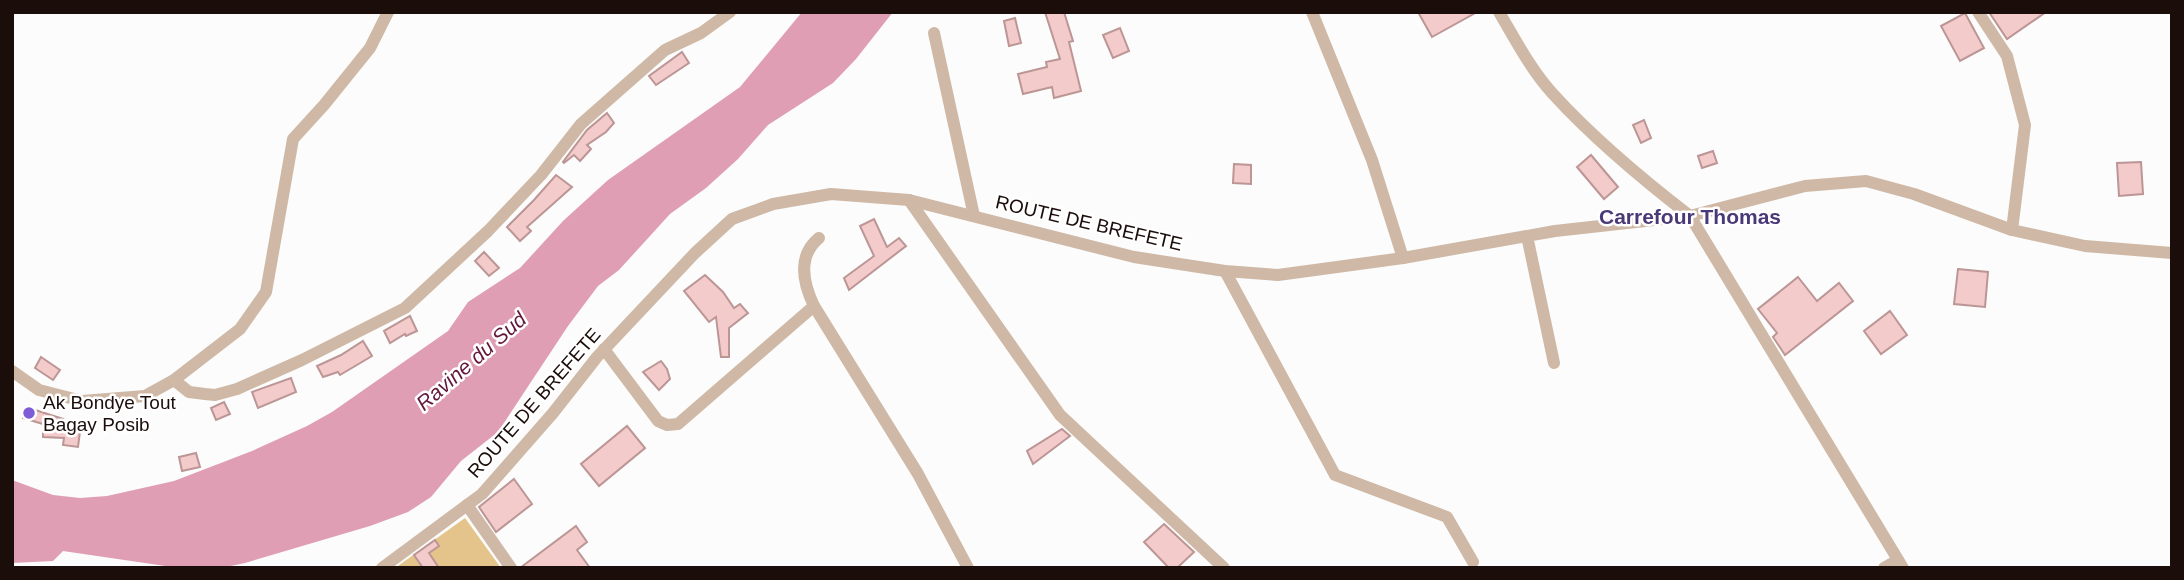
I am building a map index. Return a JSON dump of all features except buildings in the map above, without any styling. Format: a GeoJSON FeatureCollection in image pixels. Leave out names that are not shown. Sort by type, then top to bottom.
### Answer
{"type":"FeatureCollection","features":[{"type":"Feature","properties":{"kind":"street"},"geometry":{"type":"LineString","coordinates":[[12,371],[39,390],[82,401],[145,396],[174,380],[240,329],[266,292],[293,139],[370,48],[388,12]]}},
{"type":"Feature","properties":{"kind":"street"},"geometry":{"type":"LineString","coordinates":[[174,380],[189,392],[215,395],[237,389],[302,360],[405,308],[497,222],[541,175],[581,124],[665,50],[701,33],[730,12]]}},
{"type":"Feature","properties":{"kind":"street"},"geometry":{"type":"LineString","coordinates":[[1312,12],[1373,160],[1403,258]]}},
{"type":"Feature","properties":{"kind":"street"},"geometry":{"type":"LineString","coordinates":[[1499,12],[1551,92],[1640,177],[1690,216],[1901,564],[1884,568]]}},
{"type":"Feature","properties":{"kind":"street"},"geometry":{"type":"LineString","coordinates":[[1978,12],[2007,57],[2025,125],[2012,230]]}},
{"type":"Feature","properties":{"kind":"street"},"geometry":{"type":"LineString","coordinates":[[934,33],[974,216]]}},
{"type":"Feature","properties":{"kind":"street","name":"ROUTE DE BREFETE"},"geometry":{"type":"LineString","coordinates":[[382,568],[482,494],[553,414],[604,349],[695,253],[732,219],[773,204],[831,194],[909,200],[1134,257],[1225,271],[1278,275],[1403,258],[1527,236],[1690,216],[1805,186],[1866,181],[1914,194],[2012,230],[2085,246],[2172,253]]}},
{"type":"Feature","properties":{"kind":"street"},"geometry":{"type":"LineString","coordinates":[[909,200],[1060,415],[1224,568]]}},
{"type":"Feature","properties":{"kind":"street"},"geometry":{"type":"LineString","coordinates":[[1527,236],[1554,363]]}},
{"type":"Feature","properties":{"kind":"street"},"geometry":{"type":"LineString","coordinates":[[818,238],[811,244],[805,261],[805,288],[918,474],[968,568]]}},
{"type":"Feature","properties":{"kind":"street"},"geometry":{"type":"LineString","coordinates":[[1225,271],[1335,475],[1447,517],[1473,562]]}},
{"type":"Feature","properties":{"kind":"street"},"geometry":{"type":"LineString","coordinates":[[604,349],[658,421],[667,425],[678,424],[814,306]]}},
{"type":"Feature","properties":{"kind":"street"},"geometry":{"type":"LineString","coordinates":[[467,505],[511,568]]}},
{"type":"Feature","properties":{"kind":"shaded area"},"geometry":{"type":"Polygon","coordinates":[[[465,518],[501,568],[395,568],[465,518]]]}},
{"type":"Feature","properties":{"kind":"water","name":"Ravine du Sud"},"geometry":{"type":"Polygon","coordinates":[[[802,12],[893,12],[833,83],[768,125],[738,159],[706,188],[670,214],[619,270],[598,286],[568,326],[498,432],[461,461],[431,497],[408,512],[370,526],[221,568],[179,568],[63,551],[53,561],[12,563],[12,480],[53,495],[80,498],[107,496],[174,481],[252,451],[332,412],[448,331],[468,302],[520,268],[563,221],[608,180],[740,87],[802,12]]]}},
{"type":"Feature","properties":{"kind":"place","name":"Ak Bondye Tout Bagay Posib"},"geometry":{"type":"Point","coordinates":[29,413]}},
{"type":"Feature","properties":{"kind":"district","name":"Carrefour Thomas"},"geometry":{"type":"Point","coordinates":[1690,216]}}]}
